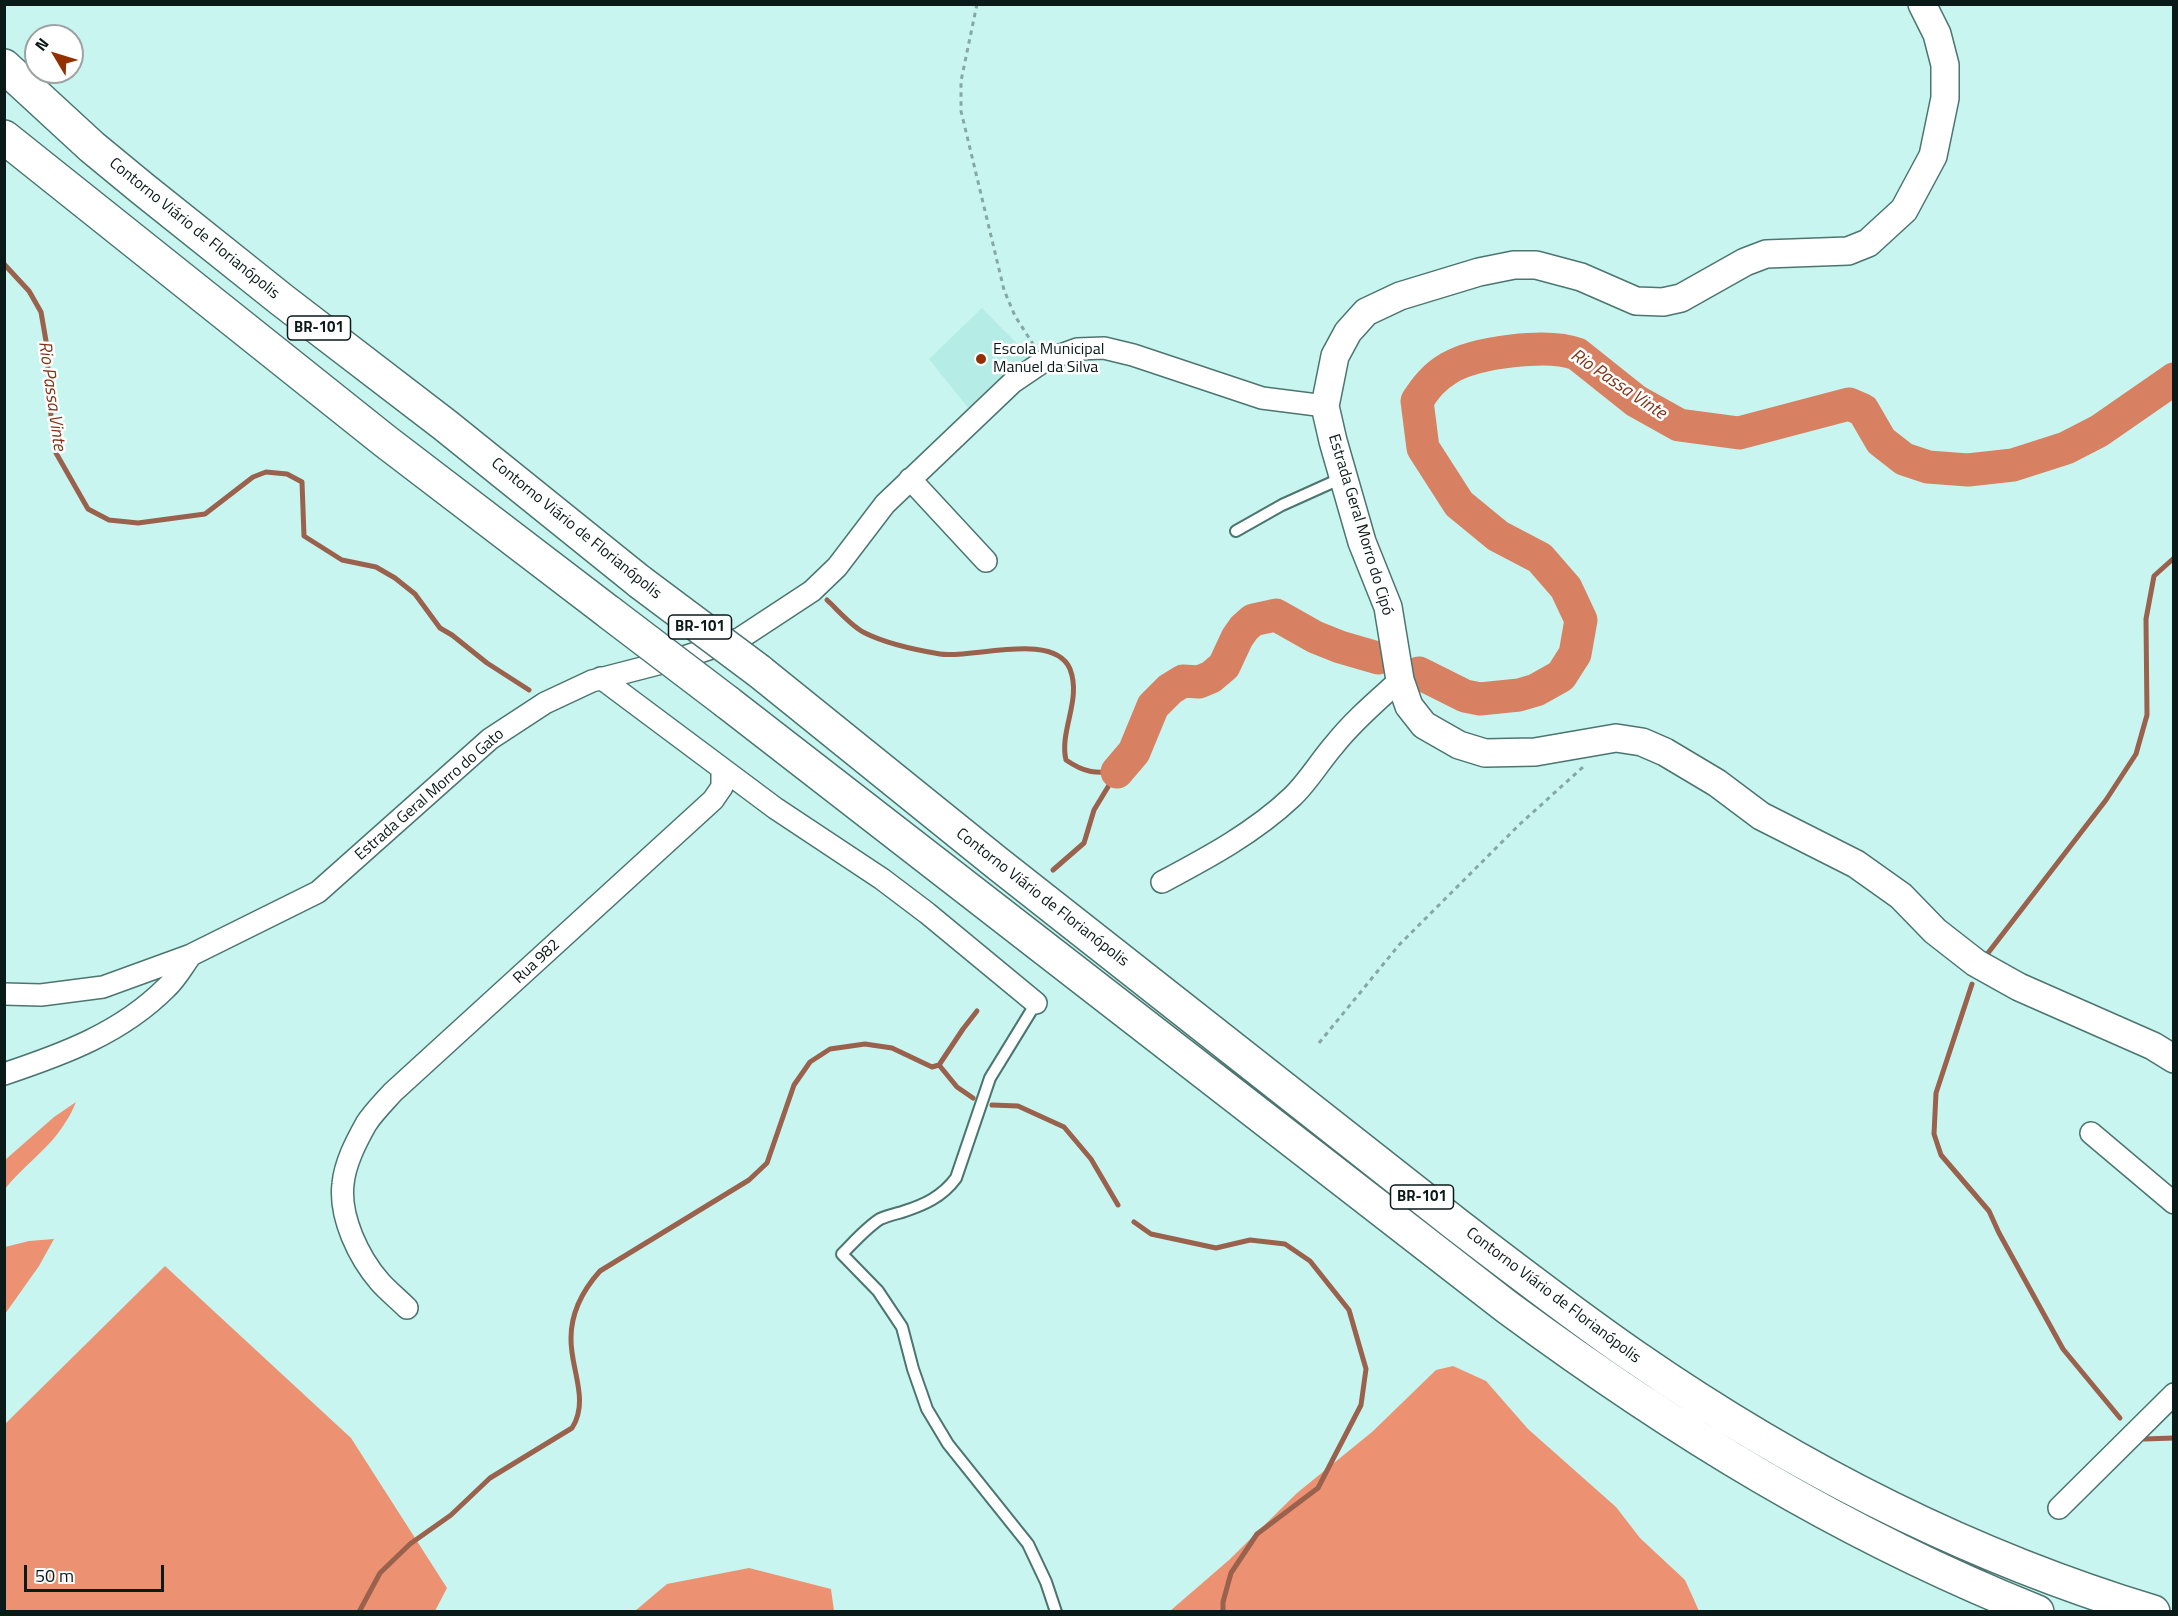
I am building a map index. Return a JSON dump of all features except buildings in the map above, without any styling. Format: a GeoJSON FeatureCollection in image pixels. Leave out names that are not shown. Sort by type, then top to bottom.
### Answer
{"type":"FeatureCollection","features":[{"type":"Feature","properties":{"kind":"highway","name":"Contorno Viário de Florianópolis"},"geometry":{"type":"LineString","coordinates":[[4,66],[92,147],[282,300],[445,425],[640,582],[759,671],[997,863],[1448,1217],[1636,1358],[1767,1441],[1912,1519],[2015,1565],[2095,1594],[2153,1611]]}},
{"type":"Feature","properties":{"kind":"highway","name":"Contorno Viário de Florianópolis"},"geometry":{"type":"LineString","coordinates":[[4,138],[376,434],[727,702],[1471,1280],[1617,1387],[1722,1455],[1832,1517],[1944,1572],[2037,1611]]}},
{"type":"Feature","properties":{"kind":"street"},"geometry":{"type":"LineString","coordinates":[[1325,406],[1335,356],[1348,332],[1366,312],[1400,296],[1479,272],[1514,266],[1536,266],[1581,277],[1636,301],[1663,302],[1681,298],[1745,262],[1766,254],[1848,251],[1868,243],[1904,210],[1933,156],[1945,98],[1945,65],[1937,34],[1922,4]]}},
{"type":"Feature","properties":{"kind":"street","name":"Estrada Geral Morro do Gato"},"geometry":{"type":"LineString","coordinates":[[4,994],[41,995],[102,987],[191,955],[318,892],[490,739],[545,703],[601,678],[681,658],[739,639],[812,591],[837,567],[885,504],[910,479],[1013,382],[1044,361],[1077,349],[1104,348],[1134,355],[1262,398],[1325,406]]}},
{"type":"Feature","properties":{"kind":"street","name":"Estrada Geral Morro do Cipó"},"geometry":{"type":"LineString","coordinates":[[1325,406],[1362,542],[1388,607],[1400,680],[1409,706],[1424,725],[1459,745],[1485,753],[1534,752],[1616,738],[1642,742],[1665,752],[1717,783],[1761,816],[1856,864],[1901,896],[1935,931],[1976,963],[2019,987],[2153,1046],[2174,1059]]}},
{"type":"Feature","properties":{"kind":"street"},"geometry":{"type":"LineString","coordinates":[[910,479],[986,561]]}},
{"type":"Feature","properties":{"kind":"street"},"geometry":{"type":"LineString","coordinates":[[601,678],[722,771],[882,879],[1036,1003]]}},
{"type":"Feature","properties":{"kind":"street"},"geometry":{"type":"LineString","coordinates":[[1162,882],[1272,815],[1294,796],[1335,743],[1359,717],[1400,680]]}},
{"type":"Feature","properties":{"kind":"street","name":"Rua 982"},"geometry":{"type":"LineString","coordinates":[[407,1308],[380,1282],[353,1240],[344,1205],[342,1186],[350,1156],[367,1122],[393,1092],[713,800],[722,787],[722,771]]}},
{"type":"Feature","properties":{"kind":"street"},"geometry":{"type":"LineString","coordinates":[[4,1074],[82,1045],[114,1029],[139,1012],[168,987],[191,955]]}},
{"type":"Feature","properties":{"kind":"street"},"geometry":{"type":"LineString","coordinates":[[2091,1133],[2174,1203]]}},
{"type":"Feature","properties":{"kind":"street"},"geometry":{"type":"LineString","coordinates":[[2059,1508],[2174,1394]]}},
{"type":"Feature","properties":{"kind":"lane"},"geometry":{"type":"LineString","coordinates":[[1236,531],[1282,505],[1343,478]]}},
{"type":"Feature","properties":{"kind":"lane"},"geometry":{"type":"LineString","coordinates":[[1036,1003],[990,1077],[956,1178],[949,1188],[938,1197],[917,1207],[882,1218],[842,1254],[879,1292],[902,1328],[927,1409],[948,1444],[1029,1544],[1056,1611]]}},
{"type":"Feature","properties":{"kind":"path"},"geometry":{"type":"LineString","coordinates":[[977,4],[963,72],[961,111],[1004,290],[1015,316],[1044,361]]}},
{"type":"Feature","properties":{"kind":"path"},"geometry":{"type":"LineString","coordinates":[[1319,1043],[1399,945],[1520,824],[1616,738]]}},
{"type":"Feature","properties":{"kind":"shaded area","name":"Escola Municipal Manuel da Silva"},"geometry":{"type":"Polygon","coordinates":[[[982,308],[1032,359],[994,385],[969,409],[929,359],[982,308]]]}},
{"type":"Feature","properties":{"kind":"shaded area"},"geometry":{"type":"Polygon","coordinates":[[[76,1102],[59,1132],[5,1189],[5,1160],[54,1117],[76,1102]]]}},
{"type":"Feature","properties":{"kind":"shaded area"},"geometry":{"type":"Polygon","coordinates":[[[54,1239],[39,1266],[5,1314],[5,1247],[29,1241],[54,1239]]]}},
{"type":"Feature","properties":{"kind":"shaded area"},"geometry":{"type":"Polygon","coordinates":[[[165,1266],[351,1438],[447,1588],[435,1611],[5,1611],[5,1424],[165,1266]]]}},
{"type":"Feature","properties":{"kind":"shaded area"},"geometry":{"type":"Polygon","coordinates":[[[1453,1366],[1486,1381],[1528,1429],[1616,1507],[1640,1538],[1685,1580],[1699,1611],[1170,1611],[1229,1560],[1297,1493],[1372,1432],[1436,1370],[1453,1366]]]}},
{"type":"Feature","properties":{"kind":"shaded area"},"geometry":{"type":"Polygon","coordinates":[[[749,1568],[831,1589],[834,1611],[635,1611],[667,1584],[749,1568]]]}},
{"type":"Feature","properties":{"kind":"waterway","name":"Rio Passa Vinte"},"geometry":{"type":"LineString","coordinates":[[4,264],[29,291],[41,312],[46,341],[52,431],[56,453],[88,509],[109,520],[138,523],[205,514],[253,477],[266,472],[287,474],[302,482],[304,536],[342,560],[376,567],[395,578],[415,594],[440,628],[487,663],[529,690]]}},
{"type":"Feature","properties":{"kind":"waterway","name":"Rio Passa Vinte"},"geometry":{"type":"LineString","coordinates":[[1419,673],[1465,696],[1480,699],[1519,695],[1536,690],[1561,676],[1575,654],[1581,620],[1566,588],[1540,558],[1498,536],[1459,504],[1423,448],[1417,401],[1435,379],[1461,362],[1494,354],[1531,349],[1549,349],[1577,354],[1636,401],[1679,425],[1739,433],[1849,404],[1863,410],[1881,441],[1904,459],[1928,467],[1968,470],[2013,465],[2066,448],[2099,431],[2174,379]]}},
{"type":"Feature","properties":{"kind":"waterway"},"geometry":{"type":"LineString","coordinates":[[1988,953],[2106,800],[2136,754],[2147,715],[2146,619],[2154,576],[2174,558]]}},
{"type":"Feature","properties":{"kind":"waterway","name":"Rio Passa Vinte"},"geometry":{"type":"LineString","coordinates":[[827,600],[860,630],[902,646],[954,655],[1030,649],[1047,651],[1061,658],[1070,669],[1073,681],[1072,704],[1065,738],[1066,760],[1079,768],[1090,771],[1117,772]]}},
{"type":"Feature","properties":{"kind":"waterway","name":"Rio Passa Vinte"},"geometry":{"type":"LineString","coordinates":[[1117,772],[1134,752],[1153,706],[1170,689],[1183,681],[1199,682],[1211,677],[1224,666],[1237,638],[1253,620],[1276,615],[1315,637],[1378,658]]}},
{"type":"Feature","properties":{"kind":"waterway"},"geometry":{"type":"LineString","coordinates":[[1053,870],[1084,843],[1094,810],[1117,772]]}},
{"type":"Feature","properties":{"kind":"waterway"},"geometry":{"type":"LineString","coordinates":[[1972,984],[1936,1093],[1934,1134],[1941,1155],[1989,1211],[2063,1349],[2120,1418]]}},
{"type":"Feature","properties":{"kind":"waterway"},"geometry":{"type":"LineString","coordinates":[[359,1612],[380,1573],[410,1544],[451,1515],[490,1478],[572,1428],[579,1406],[578,1384],[571,1349],[573,1319],[588,1286],[600,1271],[749,1180],[767,1163],[794,1085],[810,1062],[830,1049],[865,1044],[892,1048],[932,1067],[939,1065],[977,1011]]}},
{"type":"Feature","properties":{"kind":"waterway"},"geometry":{"type":"LineString","coordinates":[[939,1065],[957,1087],[973,1098]]}},
{"type":"Feature","properties":{"kind":"waterway"},"geometry":{"type":"LineString","coordinates":[[992,1105],[1018,1106],[1064,1127],[1091,1159],[1118,1205]]}},
{"type":"Feature","properties":{"kind":"waterway"},"geometry":{"type":"LineString","coordinates":[[1134,1222],[1151,1234],[1216,1248],[1250,1240],[1285,1244],[1310,1261],[1349,1310],[1366,1369],[1361,1405],[1318,1488],[1257,1534],[1231,1573],[1223,1602],[1223,1612]]}},
{"type":"Feature","properties":{"kind":"waterway"},"geometry":{"type":"LineString","coordinates":[[2144,1439],[2174,1438]]}},
{"type":"Feature","properties":{"kind":"place","name":"Escola Municipal Manuel da Silva"},"geometry":{"type":"Point","coordinates":[981,359]}}]}
